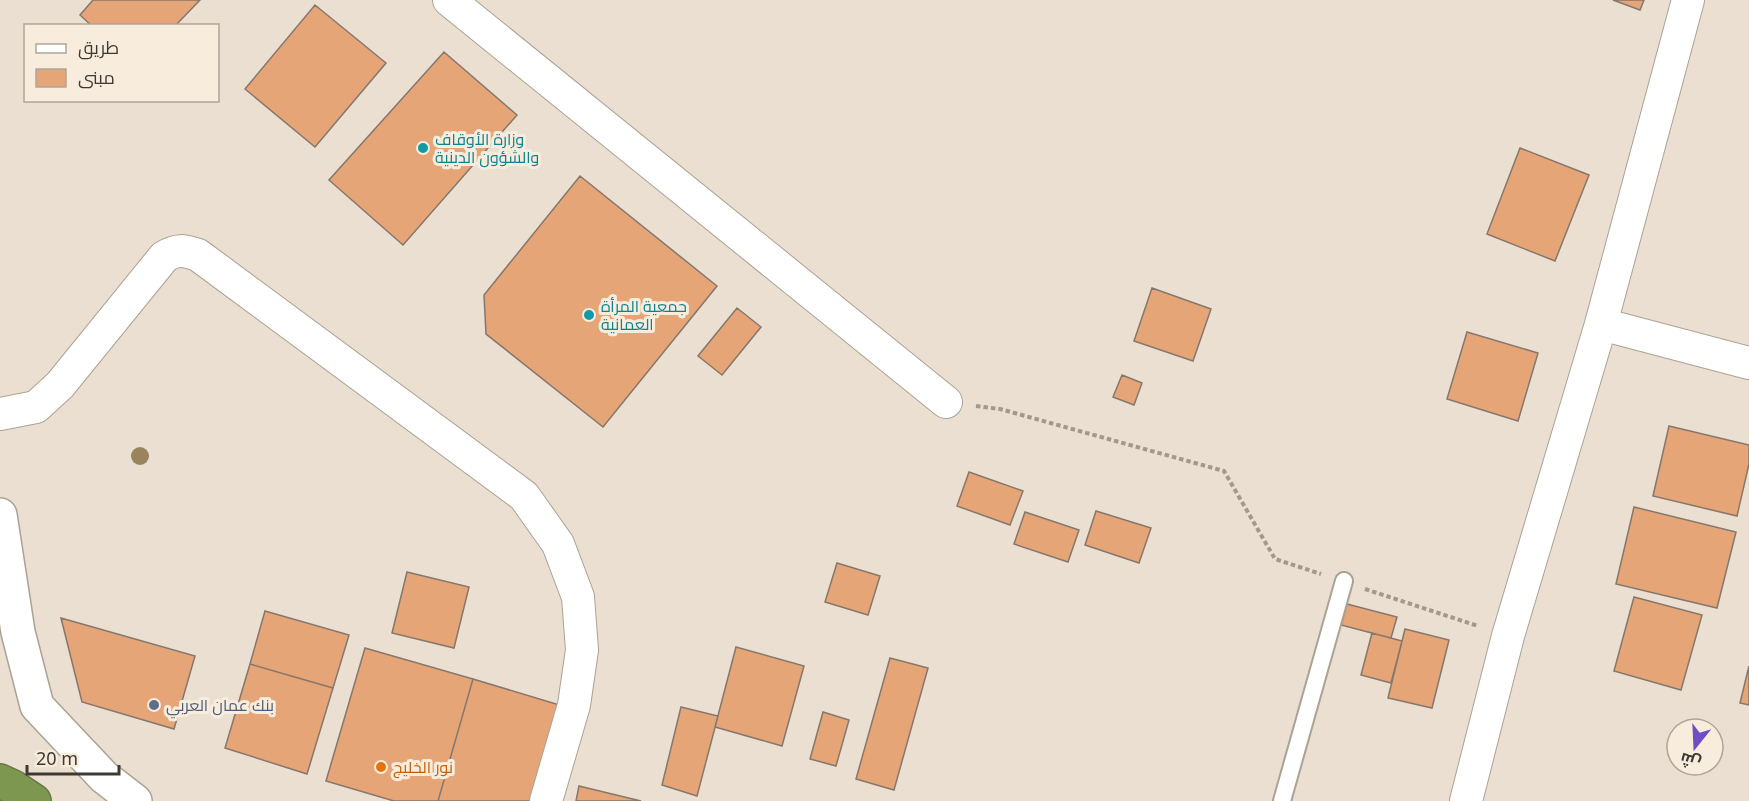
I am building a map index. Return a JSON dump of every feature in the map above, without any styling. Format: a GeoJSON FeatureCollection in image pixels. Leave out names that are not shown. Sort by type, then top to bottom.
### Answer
{"type":"FeatureCollection","features":[{"type":"Feature","properties":{"kind":"street"},"geometry":{"type":"LineString","coordinates":[[449,0],[946,402]]}},
{"type":"Feature","properties":{"kind":"street"},"geometry":{"type":"LineString","coordinates":[[1466,801],[1508,636],[1601,324],[1688,0]]}},
{"type":"Feature","properties":{"kind":"street"},"geometry":{"type":"LineString","coordinates":[[0,414],[36,407],[60,385],[164,257],[173,252],[185,251],[198,255],[524,495],[558,544],[578,597],[582,650],[573,705],[546,801]]}},
{"type":"Feature","properties":{"kind":"street"},"geometry":{"type":"LineString","coordinates":[[1601,324],[1749,363]]}},
{"type":"Feature","properties":{"kind":"street"},"geometry":{"type":"LineString","coordinates":[[0,515],[18,632],[37,706],[104,777],[135,801]]}},
{"type":"Feature","properties":{"kind":"lane"},"geometry":{"type":"LineString","coordinates":[[1282,801],[1344,581]]}},
{"type":"Feature","properties":{"kind":"path"},"geometry":{"type":"LineString","coordinates":[[946,402],[1000,410],[1224,471],[1275,559],[1508,636]]}},
{"type":"Feature","properties":{"kind":"building"},"geometry":{"type":"Polygon","coordinates":[[[93,0],[200,0],[177,24],[90,24],[80,15],[93,0]]]}},
{"type":"Feature","properties":{"kind":"building"},"geometry":{"type":"Polygon","coordinates":[[[1613,0],[1644,0],[1640,10],[1613,0]]]}},
{"type":"Feature","properties":{"kind":"building"},"geometry":{"type":"Polygon","coordinates":[[[315,5],[386,63],[315,147],[245,89],[315,5]]]}},
{"type":"Feature","properties":{"kind":"building","name":"وزارة الأوقاف والشؤون الدينية"},"geometry":{"type":"Polygon","coordinates":[[[444,52],[517,115],[403,245],[329,180],[444,52]]]}},
{"type":"Feature","properties":{"kind":"building"},"geometry":{"type":"Polygon","coordinates":[[[1520,148],[1589,175],[1555,261],[1487,234],[1520,148]]]}},
{"type":"Feature","properties":{"kind":"building","name":"جمعية المرأة العمانية"},"geometry":{"type":"Polygon","coordinates":[[[580,176],[717,286],[603,427],[486,334],[484,295],[580,176]]]}},
{"type":"Feature","properties":{"kind":"building"},"geometry":{"type":"Polygon","coordinates":[[[1152,288],[1211,309],[1193,361],[1134,341],[1152,288]]]}},
{"type":"Feature","properties":{"kind":"building"},"geometry":{"type":"Polygon","coordinates":[[[737,308],[761,327],[722,375],[698,356],[737,308]]]}},
{"type":"Feature","properties":{"kind":"building"},"geometry":{"type":"Polygon","coordinates":[[[1467,332],[1538,353],[1518,421],[1447,399],[1467,332]]]}},
{"type":"Feature","properties":{"kind":"building"},"geometry":{"type":"Polygon","coordinates":[[[1122,375],[1142,383],[1134,405],[1113,397],[1122,375]]]}},
{"type":"Feature","properties":{"kind":"building"},"geometry":{"type":"Polygon","coordinates":[[[1669,426],[1749,445],[1749,464],[1737,516],[1653,496],[1669,426]]]}},
{"type":"Feature","properties":{"kind":"building"},"geometry":{"type":"Polygon","coordinates":[[[969,472],[1023,491],[1010,525],[957,506],[969,472]]]}},
{"type":"Feature","properties":{"kind":"building"},"geometry":{"type":"Polygon","coordinates":[[[1634,507],[1736,532],[1717,608],[1616,584],[1634,507]]]}},
{"type":"Feature","properties":{"kind":"building"},"geometry":{"type":"Polygon","coordinates":[[[1096,511],[1151,528],[1139,563],[1085,545],[1096,511]]]}},
{"type":"Feature","properties":{"kind":"building"},"geometry":{"type":"Polygon","coordinates":[[[1025,512],[1079,530],[1068,562],[1014,544],[1025,512]]]}},
{"type":"Feature","properties":{"kind":"building"},"geometry":{"type":"Polygon","coordinates":[[[837,563],[880,576],[868,615],[825,602],[837,563]]]}},
{"type":"Feature","properties":{"kind":"building"},"geometry":{"type":"Polygon","coordinates":[[[407,572],[469,587],[454,648],[392,633],[407,572]]]}},
{"type":"Feature","properties":{"kind":"building"},"geometry":{"type":"Polygon","coordinates":[[[1634,597],[1702,615],[1681,690],[1614,671],[1634,597]]]}},
{"type":"Feature","properties":{"kind":"building"},"geometry":{"type":"Polygon","coordinates":[[[1347,604],[1397,617],[1391,638],[1341,625],[1347,604]]]}},
{"type":"Feature","properties":{"kind":"building"},"geometry":{"type":"Polygon","coordinates":[[[265,611],[349,635],[333,688],[250,664],[265,611]]]}},
{"type":"Feature","properties":{"kind":"building"},"geometry":{"type":"Polygon","coordinates":[[[61,618],[195,656],[174,729],[82,702],[61,618]]]}},
{"type":"Feature","properties":{"kind":"building"},"geometry":{"type":"Polygon","coordinates":[[[1405,629],[1449,640],[1432,708],[1388,698],[1405,629]]]}},
{"type":"Feature","properties":{"kind":"building"},"geometry":{"type":"Polygon","coordinates":[[[1372,633],[1402,641],[1391,683],[1361,675],[1372,633]]]}},
{"type":"Feature","properties":{"kind":"building"},"geometry":{"type":"Polygon","coordinates":[[[736,647],[804,666],[782,746],[715,727],[736,647]]]}},
{"type":"Feature","properties":{"kind":"building"},"geometry":{"type":"Polygon","coordinates":[[[365,648],[473,679],[438,801],[394,801],[326,781],[365,648]]]}},
{"type":"Feature","properties":{"kind":"building"},"geometry":{"type":"Polygon","coordinates":[[[890,658],[928,668],[894,790],[856,779],[890,658]]]}},
{"type":"Feature","properties":{"kind":"building"},"geometry":{"type":"Polygon","coordinates":[[[250,664],[333,688],[307,774],[225,748],[250,664]]]}},
{"type":"Feature","properties":{"kind":"building"},"geometry":{"type":"Polygon","coordinates":[[[1749,666],[1749,705],[1740,703],[1749,666]]]}},
{"type":"Feature","properties":{"kind":"building"},"geometry":{"type":"Polygon","coordinates":[[[473,679],[566,707],[538,801],[438,801],[473,679]]]}},
{"type":"Feature","properties":{"kind":"building"},"geometry":{"type":"Polygon","coordinates":[[[681,707],[718,716],[697,796],[662,785],[681,707]]]}},
{"type":"Feature","properties":{"kind":"building"},"geometry":{"type":"Polygon","coordinates":[[[823,712],[849,720],[836,766],[810,759],[823,712]]]}},
{"type":"Feature","properties":{"kind":"building"},"geometry":{"type":"Polygon","coordinates":[[[579,786],[641,801],[576,801],[579,786]]]}},
{"type":"Feature","properties":{"kind":"place","name":"وزارة الأوقاف والشؤون الدينية"},"geometry":{"type":"Point","coordinates":[423,148]}},
{"type":"Feature","properties":{"kind":"place","name":"جمعية المرأة العمانية"},"geometry":{"type":"Point","coordinates":[589,315]}},
{"type":"Feature","properties":{"kind":"place","name":"بنك عمان العربي"},"geometry":{"type":"Point","coordinates":[154,705]}},
{"type":"Feature","properties":{"kind":"place","name":"نور الخليج"},"geometry":{"type":"Point","coordinates":[381,767]}}]}
